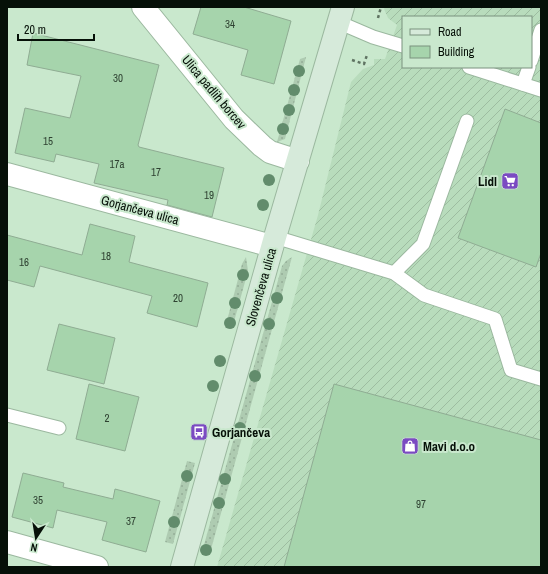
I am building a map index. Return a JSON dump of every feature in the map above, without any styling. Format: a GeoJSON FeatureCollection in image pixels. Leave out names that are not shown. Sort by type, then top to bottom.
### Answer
{"type":"FeatureCollection","features":[{"type":"Feature","properties":{"kind":"street","name":"Ulica padlih borcev"},"geometry":{"type":"LineString","coordinates":[[143,7],[234,119],[270,152],[298,162]]}},
{"type":"Feature","properties":{"kind":"street","name":"Slovenčeva ulica"},"geometry":{"type":"LineString","coordinates":[[182,567],[274,242],[341,15]]}},
{"type":"Feature","properties":{"kind":"street","name":"Gorjančeva ulica"},"geometry":{"type":"LineString","coordinates":[[7,174],[274,242]]}},
{"type":"Feature","properties":{"kind":"street"},"geometry":{"type":"LineString","coordinates":[[7,542],[97,567]]}},
{"type":"Feature","properties":{"kind":"lane"},"geometry":{"type":"LineString","coordinates":[[341,15],[373,37],[402,46]]}},
{"type":"Feature","properties":{"kind":"lane"},"geometry":{"type":"LineString","coordinates":[[532,58],[541,30]]}},
{"type":"Feature","properties":{"kind":"lane"},"geometry":{"type":"LineString","coordinates":[[472,68],[541,90]]}},
{"type":"Feature","properties":{"kind":"lane"},"geometry":{"type":"LineString","coordinates":[[523,84],[529,68]]}},
{"type":"Feature","properties":{"kind":"lane"},"geometry":{"type":"LineString","coordinates":[[394,273],[423,244],[467,121]]}},
{"type":"Feature","properties":{"kind":"lane"},"geometry":{"type":"LineString","coordinates":[[274,242],[394,273],[424,295],[495,319],[511,370],[541,379]]}},
{"type":"Feature","properties":{"kind":"lane"},"geometry":{"type":"LineString","coordinates":[[7,415],[59,428]]}},
{"type":"Feature","properties":{"kind":"shaded area"},"geometry":{"type":"Polygon","coordinates":[[[385,7],[541,7],[541,567],[217,567],[318,215],[351,82],[363,69],[374,65],[374,59],[385,59],[397,25],[388,18],[384,9],[385,7]]]}},
{"type":"Feature","properties":{"kind":"shaded area"},"geometry":{"type":"Polygon","coordinates":[[[306,57],[285,139],[277,142],[300,59],[306,57]]]}},
{"type":"Feature","properties":{"kind":"shaded area"},"geometry":{"type":"Polygon","coordinates":[[[246,257],[248,271],[232,329],[225,328],[242,264],[246,257]]]}},
{"type":"Feature","properties":{"kind":"shaded area"},"geometry":{"type":"Polygon","coordinates":[[[292,257],[210,553],[202,552],[282,266],[292,257]]]}},
{"type":"Feature","properties":{"kind":"shaded area"},"geometry":{"type":"Polygon","coordinates":[[[187,461],[195,463],[173,544],[165,542],[187,461]]]}},
{"type":"Feature","properties":{"kind":"building"},"geometry":{"type":"Polygon","coordinates":[[[201,7],[244,7],[291,21],[274,84],[241,75],[248,50],[193,34],[201,7]]]}},
{"type":"Feature","properties":{"kind":"building"},"geometry":{"type":"Polygon","coordinates":[[[33,33],[159,65],[138,145],[139,147],[224,168],[212,217],[167,205],[168,200],[94,183],[99,164],[56,154],[54,162],[15,153],[25,108],[70,118],[81,76],[27,65],[33,33]]]}},
{"type":"Feature","properties":{"kind":"building","name":"Lidl"},"geometry":{"type":"Polygon","coordinates":[[[505,109],[541,123],[541,253],[536,267],[458,238],[505,109]]]}},
{"type":"Feature","properties":{"kind":"building"},"geometry":{"type":"Polygon","coordinates":[[[90,224],[135,236],[129,262],[208,283],[197,327],[147,313],[152,296],[40,266],[34,287],[7,280],[7,235],[82,255],[90,224]]]}},
{"type":"Feature","properties":{"kind":"building"},"geometry":{"type":"Polygon","coordinates":[[[59,324],[115,338],[104,384],[47,370],[59,324]]]}},
{"type":"Feature","properties":{"kind":"building"},"geometry":{"type":"Polygon","coordinates":[[[89,384],[139,397],[125,451],[76,439],[89,384]]]}},
{"type":"Feature","properties":{"kind":"building"},"geometry":{"type":"Polygon","coordinates":[[[334,384],[541,440],[541,567],[284,567],[334,384]]]}},
{"type":"Feature","properties":{"kind":"building"},"geometry":{"type":"Polygon","coordinates":[[[23,473],[64,483],[63,487],[113,499],[115,489],[160,501],[146,552],[102,540],[107,522],[57,510],[53,528],[12,517],[23,473]]]}},
{"type":"Feature","properties":{"kind":"place","name":"Lidl"},"geometry":{"type":"Point","coordinates":[510,181]}},
{"type":"Feature","properties":{"kind":"place","name":"Gorjančeva"},"geometry":{"type":"Point","coordinates":[199,432]}},
{"type":"Feature","properties":{"kind":"place","name":"Mavi d.o.o"},"geometry":{"type":"Point","coordinates":[410,446]}}]}
